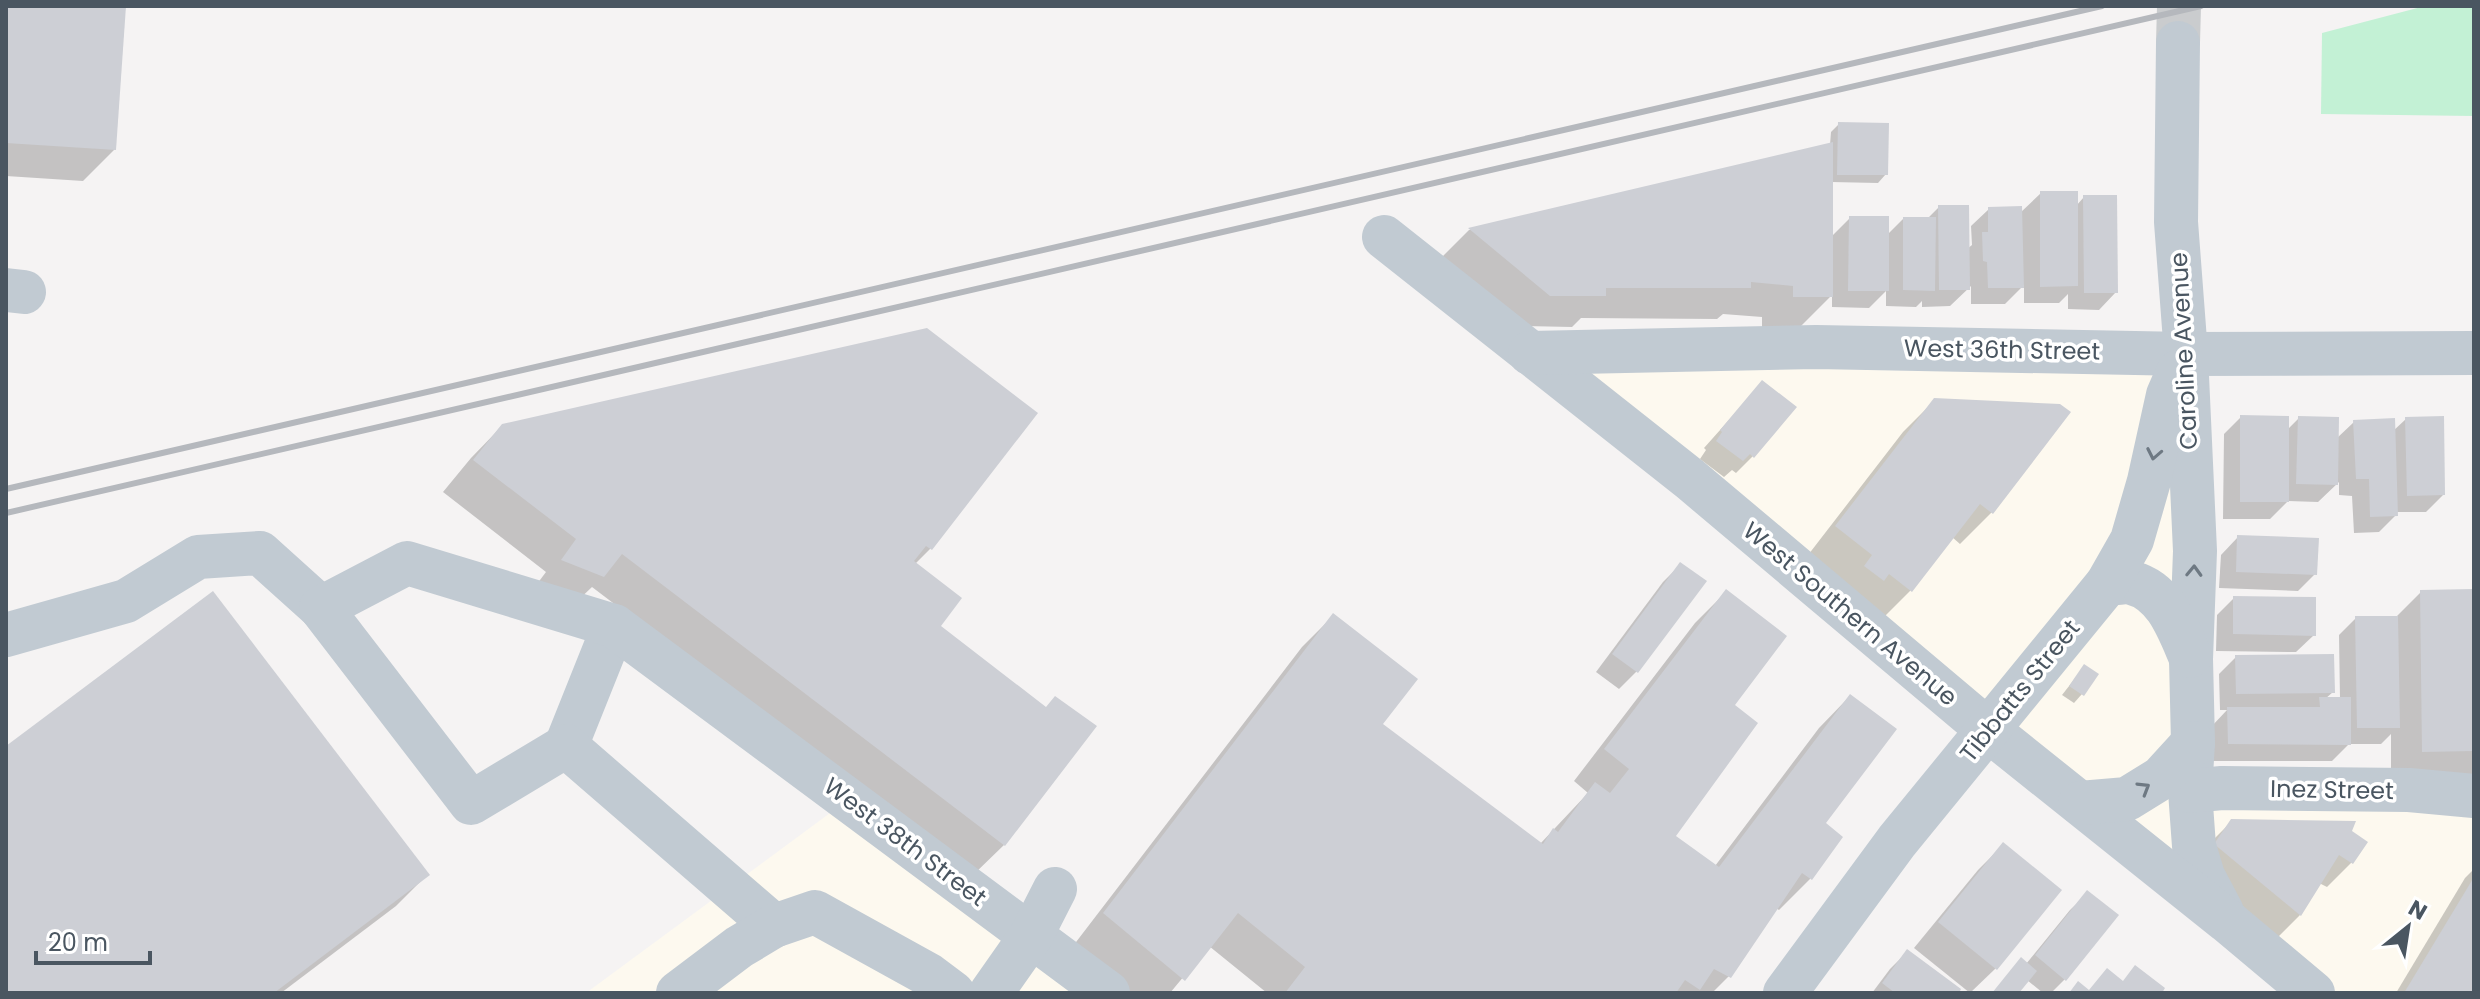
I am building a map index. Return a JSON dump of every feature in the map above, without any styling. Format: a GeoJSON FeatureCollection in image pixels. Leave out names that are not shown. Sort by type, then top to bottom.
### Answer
{"type":"FeatureCollection","features":[{"type":"Feature","properties":{"kind":"street","name":"Caroline Avenue"},"geometry":{"type":"LineString","coordinates":[[2178,43],[2176,222],[2195,551],[2190,791],[2194,846],[2203,876],[2227,921]]}},
{"type":"Feature","properties":{"kind":"street","name":"West Southern Avenue"},"geometry":{"type":"LineString","coordinates":[[1384,237],[1690,479],[1988,730],[2313,993]]}},
{"type":"Feature","properties":{"kind":"street","name":"West 36th Street"},"geometry":{"type":"LineString","coordinates":[[1530,353],[1816,347],[2186,354],[2474,353]]}},
{"type":"Feature","properties":{"kind":"street","name":"Tibbatts Street"},"geometry":{"type":"LineString","coordinates":[[1785,993],[1897,841],[2107,584],[2132,540],[2168,395],[2186,354]]}},
{"type":"Feature","properties":{"kind":"street"},"geometry":{"type":"LineString","coordinates":[[6,635],[126,601],[198,557],[260,553],[321,608],[471,803],[566,746],[614,626]]}},
{"type":"Feature","properties":{"kind":"street","name":"West 38th Street"},"geometry":{"type":"LineString","coordinates":[[321,608],[407,563],[614,626],[1108,993]]}},
{"type":"Feature","properties":{"kind":"street","name":"Caroline Avenue"},"geometry":{"type":"LineString","coordinates":[[2107,584],[2131,583],[2150,592],[2173,616],[2191,659]]}},
{"type":"Feature","properties":{"kind":"street"},"geometry":{"type":"LineString","coordinates":[[2080,803],[2127,799],[2161,778],[2193,743]]}},
{"type":"Feature","properties":{"kind":"street"},"geometry":{"type":"LineString","coordinates":[[566,746],[774,926]]}},
{"type":"Feature","properties":{"kind":"street","name":"Inez Street"},"geometry":{"type":"LineString","coordinates":[[2190,791],[2222,788],[2409,790],[2474,796]]}},
{"type":"Feature","properties":{"kind":"street"},"geometry":{"type":"LineString","coordinates":[[991,993],[1031,936],[1055,889]]}},
{"type":"Feature","properties":{"kind":"street"},"geometry":{"type":"LineString","coordinates":[[678,993],[739,947],[774,926],[815,912],[929,975],[953,993]]}},
{"type":"Feature","properties":{"kind":"shaded area"},"geometry":{"type":"Polygon","coordinates":[[[1530,353],[2186,354],[2190,790],[2474,796],[2474,993],[2313,993],[1530,353]]]}},
{"type":"Feature","properties":{"kind":"shaded area"},"geometry":{"type":"Polygon","coordinates":[[[849,799],[1108,993],[586,993],[849,799]]]}},
{"type":"Feature","properties":{"kind":"green space"},"geometry":{"type":"Polygon","coordinates":[[[2425,6],[2474,6],[2474,116],[2321,114],[2322,33],[2425,6]]]}},
{"type":"Feature","properties":{"kind":"building"},"geometry":{"type":"Polygon","coordinates":[[[6,6],[126,6],[116,150],[6,143],[6,6]]]}},
{"type":"Feature","properties":{"kind":"building"},"geometry":{"type":"Polygon","coordinates":[[[1838,122],[1889,123],[1888,175],[1837,175],[1838,122]]]}},
{"type":"Feature","properties":{"kind":"building"},"geometry":{"type":"Polygon","coordinates":[[[1833,142],[1833,297],[1793,297],[1793,286],[1751,282],[1751,288],[1606,288],[1606,296],[1550,296],[1468,228],[1833,142]]]}},
{"type":"Feature","properties":{"kind":"building"},"geometry":{"type":"Polygon","coordinates":[[[2040,191],[2078,191],[2078,286],[2040,287],[2040,191]]]}},
{"type":"Feature","properties":{"kind":"building"},"geometry":{"type":"Polygon","coordinates":[[[2083,195],[2117,195],[2118,293],[2084,293],[2083,195]]]}},
{"type":"Feature","properties":{"kind":"building"},"geometry":{"type":"Polygon","coordinates":[[[1938,205],[1969,205],[1970,290],[1939,290],[1938,205]]]}},
{"type":"Feature","properties":{"kind":"building"},"geometry":{"type":"Polygon","coordinates":[[[2022,206],[2024,288],[1988,288],[1982,232],[1988,232],[1988,207],[2022,206]]]}},
{"type":"Feature","properties":{"kind":"building"},"geometry":{"type":"Polygon","coordinates":[[[1849,216],[1889,216],[1889,291],[1848,291],[1849,216]]]}},
{"type":"Feature","properties":{"kind":"building"},"geometry":{"type":"Polygon","coordinates":[[[1903,217],[1936,217],[1935,291],[1903,290],[1903,217]]]}},
{"type":"Feature","properties":{"kind":"building"},"geometry":{"type":"Polygon","coordinates":[[[927,328],[1038,413],[932,550],[926,546],[914,561],[962,598],[941,626],[1046,707],[1055,696],[1097,726],[1005,846],[622,554],[604,577],[561,560],[576,539],[473,460],[502,424],[927,328]]]}},
{"type":"Feature","properties":{"kind":"building"},"geometry":{"type":"Polygon","coordinates":[[[1762,380],[1797,407],[1754,458],[1750,454],[1743,461],[1716,441],[1722,432],[1720,430],[1762,380]]]}},
{"type":"Feature","properties":{"kind":"building"},"geometry":{"type":"Polygon","coordinates":[[[1934,398],[2060,404],[2071,412],[1993,514],[1980,504],[1912,592],[1889,574],[1884,581],[1864,566],[1872,555],[1835,526],[1934,398]]]}},
{"type":"Feature","properties":{"kind":"building"},"geometry":{"type":"Polygon","coordinates":[[[2240,415],[2289,416],[2289,502],[2240,502],[2240,415]]]}},
{"type":"Feature","properties":{"kind":"building"},"geometry":{"type":"Polygon","coordinates":[[[2298,416],[2339,417],[2338,485],[2296,484],[2298,416]]]}},
{"type":"Feature","properties":{"kind":"building"},"geometry":{"type":"Polygon","coordinates":[[[2444,416],[2445,495],[2407,496],[2405,417],[2444,416]]]}},
{"type":"Feature","properties":{"kind":"building"},"geometry":{"type":"Polygon","coordinates":[[[2395,418],[2398,516],[2370,517],[2369,479],[2356,479],[2353,420],[2395,418]]]}},
{"type":"Feature","properties":{"kind":"building"},"geometry":{"type":"Polygon","coordinates":[[[2237,535],[2319,538],[2317,575],[2236,572],[2237,535]]]}},
{"type":"Feature","properties":{"kind":"building"},"geometry":{"type":"Polygon","coordinates":[[[1680,562],[1707,581],[1638,673],[1612,654],[1680,562]]]}},
{"type":"Feature","properties":{"kind":"building"},"geometry":{"type":"Polygon","coordinates":[[[1726,589],[1787,636],[1735,705],[1758,723],[1676,836],[1719,867],[1850,694],[1897,729],[1826,823],[1843,837],[1812,880],[1802,873],[1731,978],[1714,969],[1700,990],[1685,980],[1676,993],[1285,993],[1305,967],[1238,913],[1185,981],[1103,913],[1333,613],[1418,679],[1383,724],[1543,844],[1553,828],[1558,832],[1595,782],[1610,793],[1629,769],[1604,749],[1726,589]]]}},
{"type":"Feature","properties":{"kind":"building"},"geometry":{"type":"Polygon","coordinates":[[[2474,589],[2474,751],[2422,752],[2420,590],[2474,589]]]}},
{"type":"Feature","properties":{"kind":"building"},"geometry":{"type":"Polygon","coordinates":[[[213,591],[430,875],[274,993],[6,993],[6,746],[213,591]]]}},
{"type":"Feature","properties":{"kind":"building"},"geometry":{"type":"Polygon","coordinates":[[[2233,596],[2316,597],[2316,636],[2233,634],[2233,596]]]}},
{"type":"Feature","properties":{"kind":"building"},"geometry":{"type":"Polygon","coordinates":[[[2355,616],[2398,616],[2400,728],[2357,728],[2355,616]]]}},
{"type":"Feature","properties":{"kind":"building"},"geometry":{"type":"Polygon","coordinates":[[[2334,654],[2335,693],[2236,694],[2235,655],[2334,654]]]}},
{"type":"Feature","properties":{"kind":"building"},"geometry":{"type":"Polygon","coordinates":[[[2084,664],[2099,674],[2084,696],[2069,686],[2084,664]]]}},
{"type":"Feature","properties":{"kind":"building"},"geometry":{"type":"Polygon","coordinates":[[[2319,697],[2351,697],[2351,745],[2228,744],[2227,707],[2320,707],[2319,697]]]}},
{"type":"Feature","properties":{"kind":"building"},"geometry":{"type":"Polygon","coordinates":[[[2231,819],[2356,821],[2352,831],[2368,842],[2353,864],[2339,855],[2301,916],[2214,844],[2231,819]]]}},
{"type":"Feature","properties":{"kind":"building"},"geometry":{"type":"Polygon","coordinates":[[[2003,842],[2062,890],[1997,970],[1938,922],[2003,842]]]}},
{"type":"Feature","properties":{"kind":"building"},"geometry":{"type":"Polygon","coordinates":[[[2474,877],[2474,993],[2404,993],[2474,877]]]}},
{"type":"Feature","properties":{"kind":"building"},"geometry":{"type":"Polygon","coordinates":[[[2087,890],[2119,915],[2066,981],[2035,955],[2087,890]]]}},
{"type":"Feature","properties":{"kind":"building"},"geometry":{"type":"Polygon","coordinates":[[[1907,949],[1961,989],[1959,993],[1895,993],[1882,983],[1907,949]]]}},
{"type":"Feature","properties":{"kind":"building"},"geometry":{"type":"Polygon","coordinates":[[[2021,957],[2037,971],[2019,993],[1992,993],[2021,957]]]}},
{"type":"Feature","properties":{"kind":"building"},"geometry":{"type":"Polygon","coordinates":[[[2135,965],[2165,988],[2162,993],[2069,993],[2078,981],[2089,990],[2107,968],[2123,981],[2135,965]]]}},
{"type":"Feature","properties":{"kind":"tunnel"},"geometry":{"type":"LineString","coordinates":[[2178,43],[2179,6]]}},
{"type":"Feature","properties":{"kind":"railway"},"geometry":{"type":"LineString","coordinates":[[6,489],[2102,6]]}},
{"type":"Feature","properties":{"kind":"railway"},"geometry":{"type":"LineString","coordinates":[[6,513],[2201,6]]}}]}
